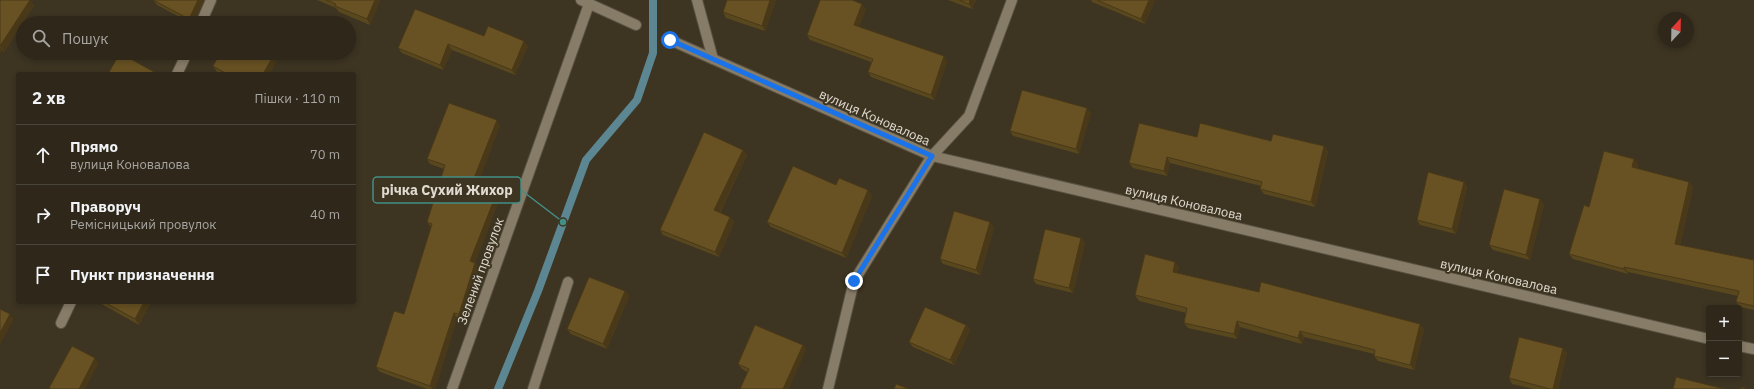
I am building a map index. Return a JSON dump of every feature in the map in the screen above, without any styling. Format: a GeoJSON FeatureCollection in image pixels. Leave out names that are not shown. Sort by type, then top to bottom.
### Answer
{"type":"FeatureCollection","features":[{"type":"Feature","properties":{"kind":"street"},"geometry":{"type":"LineString","coordinates":[[204,16],[211,0]]}},
{"type":"Feature","properties":{"kind":"street"},"geometry":{"type":"LineString","coordinates":[[697,0],[713,59]]}},
{"type":"Feature","properties":{"kind":"street"},"geometry":{"type":"LineString","coordinates":[[828,389],[854,281],[932,156],[969,116],[1012,0]]}},
{"type":"Feature","properties":{"kind":"street"},"geometry":{"type":"LineString","coordinates":[[585,2],[636,24]]}},
{"type":"Feature","properties":{"kind":"street","name":"Зелений провулок"},"geometry":{"type":"LineString","coordinates":[[452,389],[585,2]]}},
{"type":"Feature","properties":{"kind":"street","name":"вулиця Коновалова"},"geometry":{"type":"LineString","coordinates":[[670,40],[932,156],[1706,337]]}},
{"type":"Feature","properties":{"kind":"street"},"geometry":{"type":"LineString","coordinates":[[178,72],[184,60]]}},
{"type":"Feature","properties":{"kind":"street"},"geometry":{"type":"LineString","coordinates":[[533,389],[568,282]]}},
{"type":"Feature","properties":{"kind":"street"},"geometry":{"type":"LineString","coordinates":[[61,323],[70,304]]}},
{"type":"Feature","properties":{"kind":"street"},"geometry":{"type":"LineString","coordinates":[[1742,347],[1754,349]]}},
{"type":"Feature","properties":{"kind":"building"},"geometry":{"type":"Polygon","coordinates":[[[0,0],[30,0],[20,16],[16,16],[16,21],[0,46],[0,0]]]}},
{"type":"Feature","properties":{"kind":"building"},"geometry":{"type":"Polygon","coordinates":[[[153,0],[198,0],[190,16],[183,16],[153,0]]]}},
{"type":"Feature","properties":{"kind":"building"},"geometry":{"type":"Polygon","coordinates":[[[326,0],[375,0],[367,19],[335,6],[336,4],[326,0]]]}},
{"type":"Feature","properties":{"kind":"building"},"geometry":{"type":"Polygon","coordinates":[[[727,0],[770,0],[762,26],[723,12],[727,0]]]}},
{"type":"Feature","properties":{"kind":"building"},"geometry":{"type":"Polygon","coordinates":[[[820,0],[852,0],[862,4],[854,25],[944,56],[931,95],[868,72],[873,59],[807,35],[820,0]]]}},
{"type":"Feature","properties":{"kind":"building"},"geometry":{"type":"Polygon","coordinates":[[[959,0],[970,0],[969,4],[959,0]]]}},
{"type":"Feature","properties":{"kind":"building"},"geometry":{"type":"Polygon","coordinates":[[[1097,0],[1149,0],[1141,19],[1097,0]]]}},
{"type":"Feature","properties":{"kind":"building"},"geometry":{"type":"Polygon","coordinates":[[[415,9],[484,36],[488,26],[524,41],[512,70],[448,44],[440,65],[398,48],[415,9]]]}},
{"type":"Feature","properties":{"kind":"building"},"geometry":{"type":"Polygon","coordinates":[[[116,60],[133,60],[154,72],[109,72],[116,60]]]}},
{"type":"Feature","properties":{"kind":"building"},"geometry":{"type":"Polygon","coordinates":[[[216,60],[271,60],[264,72],[224,72],[213,66],[216,60]]]}},
{"type":"Feature","properties":{"kind":"building"},"geometry":{"type":"Polygon","coordinates":[[[1022,90],[1087,108],[1076,149],[1010,131],[1022,90]]]}},
{"type":"Feature","properties":{"kind":"building"},"geometry":{"type":"Polygon","coordinates":[[[449,103],[497,120],[474,178],[499,187],[470,261],[475,263],[459,314],[454,313],[430,386],[376,367],[394,311],[404,314],[432,224],[427,222],[445,165],[427,159],[449,103]]]}},
{"type":"Feature","properties":{"kind":"building"},"geometry":{"type":"Polygon","coordinates":[[[1139,123],[1197,137],[1200,123],[1271,141],[1273,134],[1324,146],[1311,202],[1260,189],[1262,182],[1167,157],[1164,171],[1129,163],[1139,123]]]}},
{"type":"Feature","properties":{"kind":"building"},"geometry":{"type":"Polygon","coordinates":[[[704,132],[743,150],[714,210],[730,217],[715,252],[660,230],[704,132]]]}},
{"type":"Feature","properties":{"kind":"building"},"geometry":{"type":"Polygon","coordinates":[[[1604,151],[1634,159],[1632,167],[1689,182],[1675,244],[1754,260],[1754,306],[1736,302],[1739,291],[1624,267],[1624,269],[1569,254],[1584,205],[1589,207],[1604,151]]]}},
{"type":"Feature","properties":{"kind":"building"},"geometry":{"type":"Polygon","coordinates":[[[793,166],[836,185],[839,178],[868,190],[842,253],[767,222],[793,166]]]}},
{"type":"Feature","properties":{"kind":"building"},"geometry":{"type":"Polygon","coordinates":[[[1428,172],[1464,182],[1452,229],[1417,220],[1428,172]]]}},
{"type":"Feature","properties":{"kind":"building"},"geometry":{"type":"Polygon","coordinates":[[[1504,189],[1540,199],[1526,255],[1489,245],[1504,189]]]}},
{"type":"Feature","properties":{"kind":"building"},"geometry":{"type":"Polygon","coordinates":[[[954,211],[990,222],[976,270],[940,259],[954,211]]]}},
{"type":"Feature","properties":{"kind":"building"},"geometry":{"type":"Polygon","coordinates":[[[1045,229],[1081,238],[1069,288],[1033,279],[1045,229]]]}},
{"type":"Feature","properties":{"kind":"building"},"geometry":{"type":"Polygon","coordinates":[[[1145,254],[1175,262],[1173,272],[1259,292],[1261,282],[1420,324],[1410,365],[1374,356],[1375,350],[1300,331],[1298,338],[1237,321],[1234,334],[1184,323],[1187,308],[1135,295],[1145,254]]]}},
{"type":"Feature","properties":{"kind":"building"},"geometry":{"type":"Polygon","coordinates":[[[589,277],[625,291],[603,344],[567,329],[589,277]]]}},
{"type":"Feature","properties":{"kind":"building"},"geometry":{"type":"Polygon","coordinates":[[[108,304],[143,304],[135,319],[108,304]]]}},
{"type":"Feature","properties":{"kind":"building"},"geometry":{"type":"Polygon","coordinates":[[[925,307],[966,325],[950,360],[909,342],[925,307]]]}},
{"type":"Feature","properties":{"kind":"building"},"geometry":{"type":"Polygon","coordinates":[[[0,309],[10,314],[0,333],[0,309]]]}},
{"type":"Feature","properties":{"kind":"building"},"geometry":{"type":"Polygon","coordinates":[[[755,325],[803,345],[783,389],[740,389],[749,369],[738,364],[755,325]]]}},
{"type":"Feature","properties":{"kind":"building"},"geometry":{"type":"Polygon","coordinates":[[[1519,337],[1563,348],[1553,389],[1509,378],[1519,337]]]}},
{"type":"Feature","properties":{"kind":"building"},"geometry":{"type":"Polygon","coordinates":[[[72,346],[95,358],[79,389],[49,388],[72,346]]]}},
{"type":"Feature","properties":{"kind":"building"},"geometry":{"type":"Polygon","coordinates":[[[1676,377],[1725,389],[1673,389],[1676,377]]]}},
{"type":"Feature","properties":{"kind":"building"},"geometry":{"type":"Polygon","coordinates":[[[896,384],[909,389],[894,389],[896,384]]]}},
{"type":"Feature","properties":{"kind":"waterway"},"geometry":{"type":"LineString","coordinates":[[498,389],[538,291],[586,160],[637,100],[653,53],[653,0]]}},
{"type":"Feature","properties":{"kind":"place","name":"річка Сухий Жихор"},"geometry":{"type":"Point","coordinates":[563,222]}},
{"type":"Feature","properties":{"kind":"route"},"geometry":{"type":"LineString","coordinates":[[670,40],[932,156],[854,281]]}}]}
